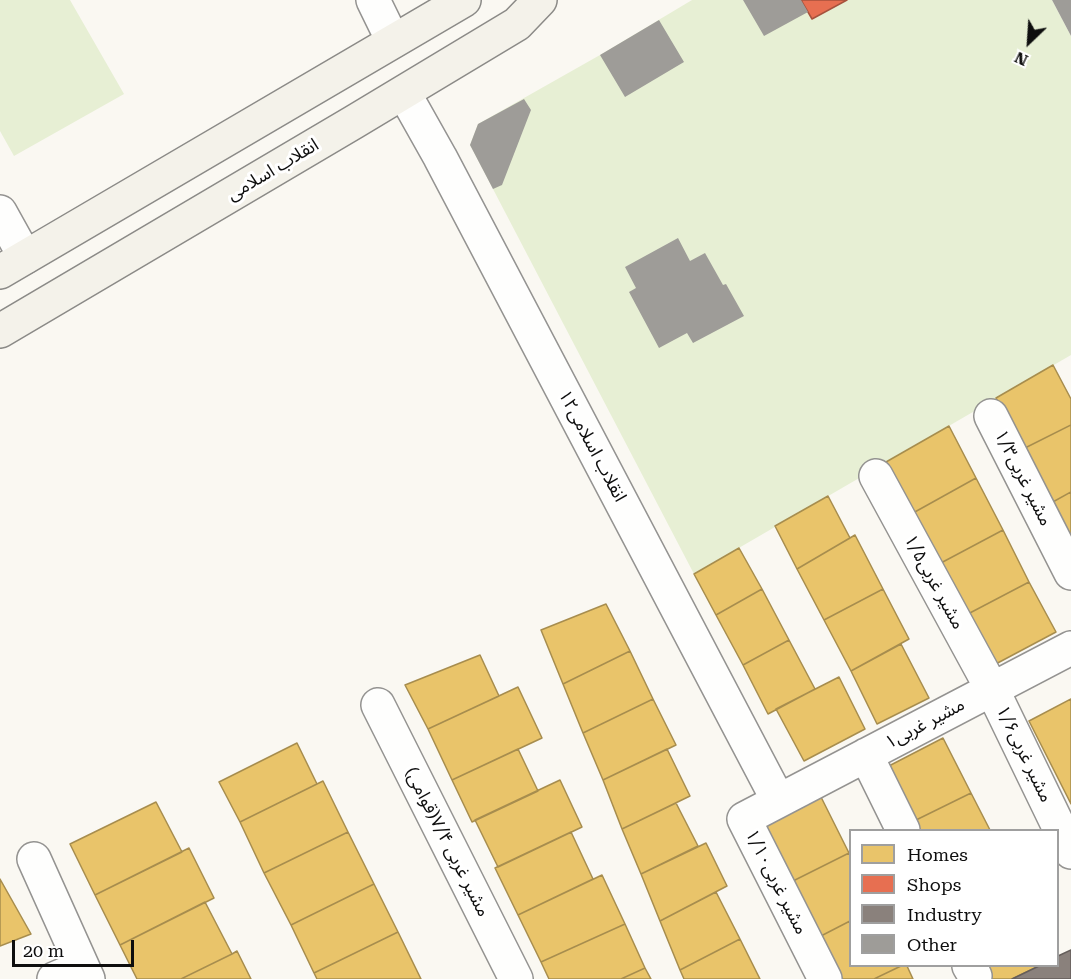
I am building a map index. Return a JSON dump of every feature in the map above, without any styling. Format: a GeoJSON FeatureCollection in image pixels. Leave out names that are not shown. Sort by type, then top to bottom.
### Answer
{"type":"FeatureCollection","features":[{"type":"Feature","properties":{"kind":"main road"},"geometry":{"type":"LineString","coordinates":[[13,265],[464,0]]}},
{"type":"Feature","properties":{"kind":"main road","name":"انقلاب اسلامی"},"geometry":{"type":"LineString","coordinates":[[0,331],[517,24],[540,0]]}},
{"type":"Feature","properties":{"kind":"street"},"geometry":{"type":"LineString","coordinates":[[374,0],[393,41]]}},
{"type":"Feature","properties":{"kind":"street","name":"انقلاب اسلامی۱۲"},"geometry":{"type":"LineString","coordinates":[[404,93],[440,157],[778,800]]}},
{"type":"Feature","properties":{"kind":"street"},"geometry":{"type":"LineString","coordinates":[[0,212],[13,265]]}},
{"type":"Feature","properties":{"kind":"street","name":"۱/۳مشیر غربی"},"geometry":{"type":"LineString","coordinates":[[991,416],[1071,573]]}},
{"type":"Feature","properties":{"kind":"street","name":"۱/۵مشیر غربی"},"geometry":{"type":"LineString","coordinates":[[876,476],[992,689]]}},
{"type":"Feature","properties":{"kind":"street","name":"مشیر غربی۱"},"geometry":{"type":"LineString","coordinates":[[778,800],[1071,648]]}},
{"type":"Feature","properties":{"kind":"street","name":"۱/۶مشیر غربی"},"geometry":{"type":"LineString","coordinates":[[992,689],[1071,852]]}},
{"type":"Feature","properties":{"kind":"street","name":"(قوامی)مشیر غربی ۷/۴"},"geometry":{"type":"LineString","coordinates":[[378,705],[516,979]]}},
{"type":"Feature","properties":{"kind":"street"},"geometry":{"type":"LineString","coordinates":[[866,755],[902,829]]}},
{"type":"Feature","properties":{"kind":"street","name":"۱/۱۰مشیر غربی"},"geometry":{"type":"LineString","coordinates":[[778,800],[744,819],[825,979]]}},
{"type":"Feature","properties":{"kind":"street"},"geometry":{"type":"LineString","coordinates":[[34,860],[75,975]]}},
{"type":"Feature","properties":{"kind":"green space"},"geometry":{"type":"Polygon","coordinates":[[[0,0],[70,0],[124,94],[14,156],[0,131],[0,0]]]}},
{"type":"Feature","properties":{"kind":"green space"},"geometry":{"type":"Polygon","coordinates":[[[692,0],[801,0],[812,19],[847,0],[1052,0],[1071,36],[1071,355],[694,574],[470,145],[478,124],[692,0]]]}},
{"type":"Feature","properties":{"kind":"building: Homes"},"geometry":{"type":"Polygon","coordinates":[[[1053,365],[1071,399],[1071,425],[1023,449],[996,398],[1053,365]]]}},
{"type":"Feature","properties":{"kind":"building: Homes"},"geometry":{"type":"Polygon","coordinates":[[[1071,425],[1071,492],[1051,503],[1023,449],[1071,425]]]}},
{"type":"Feature","properties":{"kind":"building: Homes"},"geometry":{"type":"Polygon","coordinates":[[[949,426],[976,478],[913,513],[886,462],[949,426]]]}},
{"type":"Feature","properties":{"kind":"building: Homes"},"geometry":{"type":"Polygon","coordinates":[[[976,478],[1003,530],[939,564],[913,513],[976,478]]]}},
{"type":"Feature","properties":{"kind":"building: Homes"},"geometry":{"type":"Polygon","coordinates":[[[1071,492],[1071,541],[1051,503],[1071,492]]]}},
{"type":"Feature","properties":{"kind":"building: Homes"},"geometry":{"type":"Polygon","coordinates":[[[828,496],[850,538],[797,569],[775,526],[828,496]]]}},
{"type":"Feature","properties":{"kind":"building: Homes"},"geometry":{"type":"Polygon","coordinates":[[[1003,530],[1029,582],[966,615],[939,564],[1003,530]]]}},
{"type":"Feature","properties":{"kind":"building: Homes"},"geometry":{"type":"Polygon","coordinates":[[[855,535],[883,589],[824,620],[797,569],[855,535]]]}},
{"type":"Feature","properties":{"kind":"building: Homes"},"geometry":{"type":"Polygon","coordinates":[[[739,548],[762,589],[716,615],[694,574],[739,548]]]}},
{"type":"Feature","properties":{"kind":"building: Homes"},"geometry":{"type":"Polygon","coordinates":[[[1029,582],[1056,632],[992,666],[966,615],[1029,582]]]}},
{"type":"Feature","properties":{"kind":"building: Homes"},"geometry":{"type":"Polygon","coordinates":[[[762,589],[789,640],[743,665],[716,615],[762,589]]]}},
{"type":"Feature","properties":{"kind":"building: Homes"},"geometry":{"type":"Polygon","coordinates":[[[883,589],[909,639],[851,671],[824,620],[883,589]]]}},
{"type":"Feature","properties":{"kind":"building: Homes"},"geometry":{"type":"Polygon","coordinates":[[[606,604],[630,651],[563,684],[541,630],[606,604]]]}},
{"type":"Feature","properties":{"kind":"building: Homes"},"geometry":{"type":"Polygon","coordinates":[[[789,640],[815,689],[768,714],[743,665],[789,640]]]}},
{"type":"Feature","properties":{"kind":"building: Homes"},"geometry":{"type":"Polygon","coordinates":[[[901,644],[929,698],[877,724],[851,671],[901,644]]]}},
{"type":"Feature","properties":{"kind":"building: Homes"},"geometry":{"type":"Polygon","coordinates":[[[630,651],[653,699],[583,733],[563,684],[630,651]]]}},
{"type":"Feature","properties":{"kind":"building: Homes"},"geometry":{"type":"Polygon","coordinates":[[[480,655],[499,696],[428,729],[405,685],[480,655]]]}},
{"type":"Feature","properties":{"kind":"building: Homes"},"geometry":{"type":"Polygon","coordinates":[[[839,677],[865,729],[804,761],[776,709],[839,677]]]}},
{"type":"Feature","properties":{"kind":"building: Homes"},"geometry":{"type":"Polygon","coordinates":[[[518,687],[542,738],[452,780],[428,729],[518,687]]]}},
{"type":"Feature","properties":{"kind":"building: Homes"},"geometry":{"type":"Polygon","coordinates":[[[653,699],[676,745],[603,780],[583,733],[653,699]]]}},
{"type":"Feature","properties":{"kind":"building: Homes"},"geometry":{"type":"Polygon","coordinates":[[[1071,699],[1071,804],[1029,721],[1071,699]]]}},
{"type":"Feature","properties":{"kind":"building: Homes"},"geometry":{"type":"Polygon","coordinates":[[[943,738],[971,793],[912,822],[885,768],[943,738]]]}},
{"type":"Feature","properties":{"kind":"building: Homes"},"geometry":{"type":"Polygon","coordinates":[[[297,743],[317,784],[240,822],[219,782],[297,743]]]}},
{"type":"Feature","properties":{"kind":"building: Homes"},"geometry":{"type":"Polygon","coordinates":[[[518,749],[538,791],[472,822],[452,780],[518,749]]]}},
{"type":"Feature","properties":{"kind":"building: Homes"},"geometry":{"type":"Polygon","coordinates":[[[667,749],[690,796],[622,829],[603,780],[667,749]]]}},
{"type":"Feature","properties":{"kind":"building: Homes"},"geometry":{"type":"Polygon","coordinates":[[[560,780],[582,827],[498,867],[475,820],[560,780]]]}},
{"type":"Feature","properties":{"kind":"building: Homes"},"geometry":{"type":"Polygon","coordinates":[[[323,781],[348,832],[264,873],[240,822],[323,781]]]}},
{"type":"Feature","properties":{"kind":"building: Homes"},"geometry":{"type":"Polygon","coordinates":[[[971,793],[989,829],[916,829],[912,822],[971,793]]]}},
{"type":"Feature","properties":{"kind":"building: Homes"},"geometry":{"type":"Polygon","coordinates":[[[821,797],[849,853],[791,882],[763,826],[821,797]]]}},
{"type":"Feature","properties":{"kind":"building: Homes"},"geometry":{"type":"Polygon","coordinates":[[[156,802],[182,852],[95,895],[70,844],[156,802]]]}},
{"type":"Feature","properties":{"kind":"building: Homes"},"geometry":{"type":"Polygon","coordinates":[[[676,803],[698,846],[641,874],[622,829],[676,803]]]}},
{"type":"Feature","properties":{"kind":"building: Homes"},"geometry":{"type":"Polygon","coordinates":[[[348,832],[374,884],[291,925],[264,873],[348,832]]]}},
{"type":"Feature","properties":{"kind":"building: Homes"},"geometry":{"type":"Polygon","coordinates":[[[571,832],[593,879],[518,915],[495,868],[571,832]]]}},
{"type":"Feature","properties":{"kind":"building: Homes"},"geometry":{"type":"Polygon","coordinates":[[[706,843],[727,886],[660,921],[641,874],[706,843]]]}},
{"type":"Feature","properties":{"kind":"building: Homes"},"geometry":{"type":"Polygon","coordinates":[[[189,848],[214,898],[120,945],[95,895],[189,848]]]}},
{"type":"Feature","properties":{"kind":"building: Homes"},"geometry":{"type":"Polygon","coordinates":[[[849,853],[849,922],[819,937],[791,882],[849,853]]]}},
{"type":"Feature","properties":{"kind":"building: Homes"},"geometry":{"type":"Polygon","coordinates":[[[602,875],[625,924],[541,962],[518,915],[602,875]]]}},
{"type":"Feature","properties":{"kind":"building: Homes"},"geometry":{"type":"Polygon","coordinates":[[[0,879],[31,934],[0,946],[0,879]]]}},
{"type":"Feature","properties":{"kind":"building: Homes"},"geometry":{"type":"Polygon","coordinates":[[[374,884],[398,932],[314,973],[291,925],[374,884]]]}},
{"type":"Feature","properties":{"kind":"building: Homes"},"geometry":{"type":"Polygon","coordinates":[[[716,892],[740,939],[680,970],[660,921],[716,892]]]}},
{"type":"Feature","properties":{"kind":"building: Homes"},"geometry":{"type":"Polygon","coordinates":[[[205,902],[232,954],[181,979],[137,979],[120,945],[205,902]]]}},
{"type":"Feature","properties":{"kind":"building: Homes"},"geometry":{"type":"Polygon","coordinates":[[[849,922],[849,967],[899,967],[874,979],[840,979],[819,937],[849,922]]]}},
{"type":"Feature","properties":{"kind":"building: Homes"},"geometry":{"type":"Polygon","coordinates":[[[625,924],[645,968],[621,979],[549,979],[541,962],[625,924]]]}},
{"type":"Feature","properties":{"kind":"building: Homes"},"geometry":{"type":"Polygon","coordinates":[[[398,932],[421,979],[317,979],[314,973],[398,932]]]}},
{"type":"Feature","properties":{"kind":"building: Homes"},"geometry":{"type":"Polygon","coordinates":[[[740,939],[760,979],[684,979],[680,970],[740,939]]]}},
{"type":"Feature","properties":{"kind":"building: Homes"},"geometry":{"type":"Polygon","coordinates":[[[237,951],[251,979],[181,979],[232,954],[237,951]]]}},
{"type":"Feature","properties":{"kind":"building: Homes"},"geometry":{"type":"Polygon","coordinates":[[[899,967],[907,967],[913,979],[874,979],[899,967]]]}},
{"type":"Feature","properties":{"kind":"building: Homes"},"geometry":{"type":"Polygon","coordinates":[[[986,967],[1037,967],[1012,979],[992,979],[986,967]]]}},
{"type":"Feature","properties":{"kind":"building: Homes"},"geometry":{"type":"Polygon","coordinates":[[[645,968],[651,979],[621,979],[645,968]]]}},
{"type":"Feature","properties":{"kind":"building: Shops"},"geometry":{"type":"Polygon","coordinates":[[[801,0],[847,0],[812,19],[801,0]]]}},
{"type":"Feature","properties":{"kind":"building: Industry"},"geometry":{"type":"Polygon","coordinates":[[[1071,950],[1071,979],[1012,979],[1037,967],[1059,967],[1059,956],[1071,950]]]}},
{"type":"Feature","properties":{"kind":"building: Other"},"geometry":{"type":"Polygon","coordinates":[[[743,0],[801,0],[808,12],[764,36],[743,0]]]}},
{"type":"Feature","properties":{"kind":"building: Other"},"geometry":{"type":"Polygon","coordinates":[[[1052,0],[1071,0],[1071,36],[1052,0]]]}},
{"type":"Feature","properties":{"kind":"building: Other"},"geometry":{"type":"Polygon","coordinates":[[[659,20],[684,62],[625,97],[600,55],[659,20]]]}},
{"type":"Feature","properties":{"kind":"building: Other"},"geometry":{"type":"Polygon","coordinates":[[[524,99],[531,110],[502,185],[493,189],[470,145],[478,124],[524,99]]]}},
{"type":"Feature","properties":{"kind":"building: Other"},"geometry":{"type":"Polygon","coordinates":[[[678,238],[690,261],[705,253],[744,316],[693,343],[687,333],[659,348],[629,292],[636,288],[625,267],[678,238]]]}}]}
